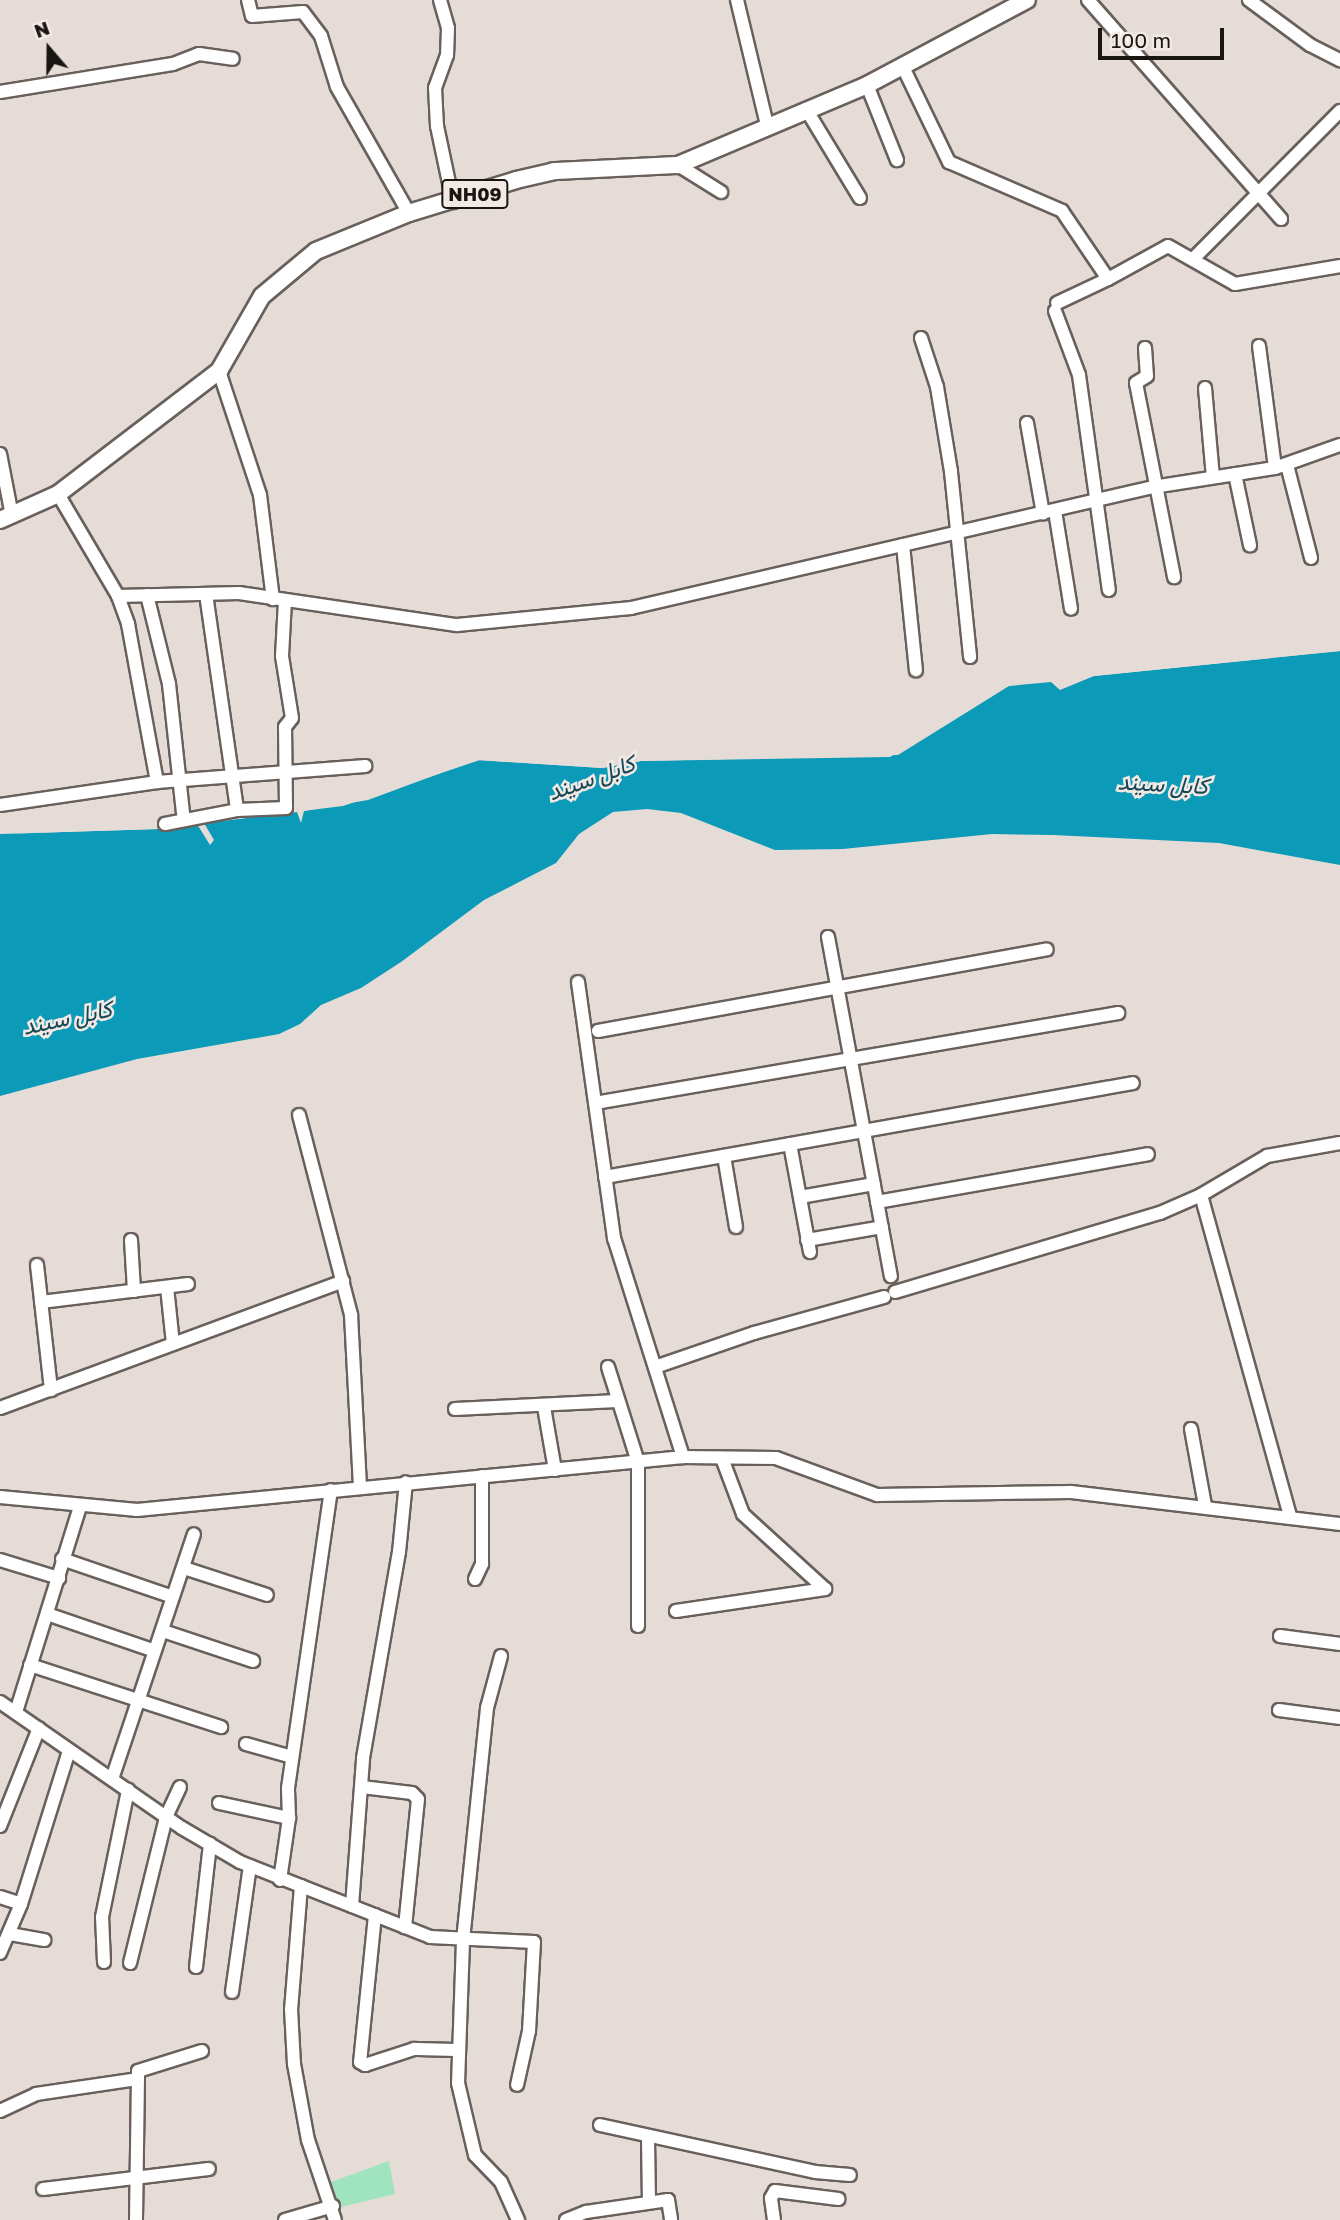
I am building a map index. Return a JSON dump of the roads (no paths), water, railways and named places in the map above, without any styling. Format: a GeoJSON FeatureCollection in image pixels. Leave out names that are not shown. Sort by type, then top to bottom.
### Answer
{"type":"FeatureCollection","features":[{"type":"Feature","properties":{"kind":"main road","name":"NH09"},"geometry":{"type":"LineString","coordinates":[[6,518],[58,494],[219,371],[242,326],[278,279],[316,251],[409,213],[554,171],[678,165],[767,125],[867,85],[1027,0]]}},
{"type":"Feature","properties":{"kind":"street"},"geometry":{"type":"LineString","coordinates":[[248,0],[252,16],[303,12],[321,36],[337,87],[409,213]]}},
{"type":"Feature","properties":{"kind":"street"},"geometry":{"type":"LineString","coordinates":[[440,0],[448,28],[447,55],[435,88],[437,125],[453,202]]}},
{"type":"Feature","properties":{"kind":"street"},"geometry":{"type":"LineString","coordinates":[[737,0],[767,125]]}},
{"type":"Feature","properties":{"kind":"street"},"geometry":{"type":"LineString","coordinates":[[1088,0],[1281,219]]}},
{"type":"Feature","properties":{"kind":"street"},"geometry":{"type":"LineString","coordinates":[[1249,0],[1310,46],[1340,63]]}},
{"type":"Feature","properties":{"kind":"street"},"geometry":{"type":"LineString","coordinates":[[0,92],[173,64],[199,54],[233,59]]}},
{"type":"Feature","properties":{"kind":"street"},"geometry":{"type":"LineString","coordinates":[[903,67],[949,162],[1062,211],[1108,279]]}},
{"type":"Feature","properties":{"kind":"street"},"geometry":{"type":"LineString","coordinates":[[867,85],[897,160]]}},
{"type":"Feature","properties":{"kind":"street"},"geometry":{"type":"LineString","coordinates":[[806,109],[860,198]]}},
{"type":"Feature","properties":{"kind":"street"},"geometry":{"type":"LineString","coordinates":[[1193,259],[1340,111]]}},
{"type":"Feature","properties":{"kind":"street"},"geometry":{"type":"LineString","coordinates":[[678,165],[720,192]]}},
{"type":"Feature","properties":{"kind":"street"},"geometry":{"type":"LineString","coordinates":[[1094,501],[1109,590],[1073,391],[1079,374],[1056,307],[1168,246],[1235,284],[1340,266]]}},
{"type":"Feature","properties":{"kind":"street"},"geometry":{"type":"LineString","coordinates":[[921,338],[937,387],[957,533],[970,657]]}},
{"type":"Feature","properties":{"kind":"street"},"geometry":{"type":"LineString","coordinates":[[1259,346],[1281,467],[1311,558]]}},
{"type":"Feature","properties":{"kind":"street"},"geometry":{"type":"LineString","coordinates":[[1145,348],[1147,376],[1136,383],[1153,487],[1174,577]]}},
{"type":"Feature","properties":{"kind":"street"},"geometry":{"type":"LineString","coordinates":[[165,824],[237,810],[286,808],[285,727],[292,718],[282,656],[279,600],[260,495],[219,371]]}},
{"type":"Feature","properties":{"kind":"street"},"geometry":{"type":"LineString","coordinates":[[1205,388],[1213,477]]}},
{"type":"Feature","properties":{"kind":"street"},"geometry":{"type":"LineString","coordinates":[[1027,423],[1071,609]]}},
{"type":"Feature","properties":{"kind":"street"},"geometry":{"type":"LineString","coordinates":[[118,596],[206,594],[279,600],[457,625],[631,608],[1153,487],[1281,467],[1340,445]]}},
{"type":"Feature","properties":{"kind":"street"},"geometry":{"type":"LineString","coordinates":[[0,454],[6,518]]}},
{"type":"Feature","properties":{"kind":"street"},"geometry":{"type":"LineString","coordinates":[[1235,474],[1250,545]]}},
{"type":"Feature","properties":{"kind":"street"},"geometry":{"type":"LineString","coordinates":[[58,494],[118,596],[128,624],[157,782]]}},
{"type":"Feature","properties":{"kind":"street"},"geometry":{"type":"LineString","coordinates":[[903,545],[916,670]]}},
{"type":"Feature","properties":{"kind":"street"},"geometry":{"type":"LineString","coordinates":[[206,594],[237,810]]}},
{"type":"Feature","properties":{"kind":"street"},"geometry":{"type":"LineString","coordinates":[[147,595],[169,684],[183,813]]}},
{"type":"Feature","properties":{"kind":"street"},"geometry":{"type":"LineString","coordinates":[[0,804],[157,782],[365,765]]}},
{"type":"Feature","properties":{"kind":"street"},"geometry":{"type":"LineString","coordinates":[[828,937],[891,1276]]}},
{"type":"Feature","properties":{"kind":"street"},"geometry":{"type":"LineString","coordinates":[[598,1031],[1047,949]]}},
{"type":"Feature","properties":{"kind":"street"},"geometry":{"type":"LineString","coordinates":[[578,982],[614,1238],[683,1457]]}},
{"type":"Feature","properties":{"kind":"street"},"geometry":{"type":"LineString","coordinates":[[595,1103],[1118,1013]]}},
{"type":"Feature","properties":{"kind":"street"},"geometry":{"type":"LineString","coordinates":[[605,1177],[1133,1083]]}},
{"type":"Feature","properties":{"kind":"street"},"geometry":{"type":"LineString","coordinates":[[299,1115],[351,1315],[360,1485]]}},
{"type":"Feature","properties":{"kind":"street"},"geometry":{"type":"LineString","coordinates":[[654,1367],[754,1332],[1094,1236],[1201,1195],[1267,1156],[1340,1143]]}},
{"type":"Feature","properties":{"kind":"street"},"geometry":{"type":"LineString","coordinates":[[790,1144],[809,1246],[882,1227]]}},
{"type":"Feature","properties":{"kind":"street"},"geometry":{"type":"LineString","coordinates":[[877,1202],[1148,1154]]}},
{"type":"Feature","properties":{"kind":"street"},"geometry":{"type":"LineString","coordinates":[[724,1156],[736,1227]]}},
{"type":"Feature","properties":{"kind":"street"},"geometry":{"type":"LineString","coordinates":[[800,1197],[874,1184]]}},
{"type":"Feature","properties":{"kind":"street"},"geometry":{"type":"LineString","coordinates":[[1201,1195],[1290,1515]]}},
{"type":"Feature","properties":{"kind":"street"},"geometry":{"type":"LineString","coordinates":[[131,1240],[134,1291]]}},
{"type":"Feature","properties":{"kind":"street"},"geometry":{"type":"LineString","coordinates":[[37,1265],[51,1390]]}},
{"type":"Feature","properties":{"kind":"street"},"geometry":{"type":"LineString","coordinates":[[0,1408],[343,1281]]}},
{"type":"Feature","properties":{"kind":"street"},"geometry":{"type":"LineString","coordinates":[[41,1302],[188,1284]]}},
{"type":"Feature","properties":{"kind":"street"},"geometry":{"type":"LineString","coordinates":[[167,1287],[173,1344]]}},
{"type":"Feature","properties":{"kind":"street"},"geometry":{"type":"LineString","coordinates":[[608,1367],[638,1462],[638,1626]]}},
{"type":"Feature","properties":{"kind":"street"},"geometry":{"type":"LineString","coordinates":[[455,1409],[544,1408],[617,1401]]}},
{"type":"Feature","properties":{"kind":"street"},"geometry":{"type":"LineString","coordinates":[[544,1408],[555,1470]]}},
{"type":"Feature","properties":{"kind":"street"},"geometry":{"type":"LineString","coordinates":[[1191,1429],[1205,1505]]}},
{"type":"Feature","properties":{"kind":"street"},"geometry":{"type":"LineString","coordinates":[[0,1497],[80,1507],[137,1510],[360,1485],[683,1457],[776,1458],[877,1495],[1072,1492],[1290,1515],[1340,1524]]}},
{"type":"Feature","properties":{"kind":"street"},"geometry":{"type":"LineString","coordinates":[[676,1611],[825,1589],[743,1514],[722,1458]]}},
{"type":"Feature","properties":{"kind":"street"},"geometry":{"type":"LineString","coordinates":[[475,1579],[482,1564],[482,1476]]}},
{"type":"Feature","properties":{"kind":"street"},"geometry":{"type":"LineString","coordinates":[[352,1906],[362,1787],[406,1482]]}},
{"type":"Feature","properties":{"kind":"street"},"geometry":{"type":"LineString","coordinates":[[281,1880],[289,1818],[292,1757],[331,1490]]}},
{"type":"Feature","properties":{"kind":"street"},"geometry":{"type":"LineString","coordinates":[[16,1712],[30,1665],[50,1615],[62,1559],[80,1507]]}},
{"type":"Feature","properties":{"kind":"street"},"geometry":{"type":"LineString","coordinates":[[112,1779],[139,1700],[152,1650],[163,1631],[194,1534]]}},
{"type":"Feature","properties":{"kind":"street"},"geometry":{"type":"LineString","coordinates":[[62,1559],[173,1597]]}},
{"type":"Feature","properties":{"kind":"street"},"geometry":{"type":"LineString","coordinates":[[0,1560],[59,1578]]}},
{"type":"Feature","properties":{"kind":"street"},"geometry":{"type":"LineString","coordinates":[[184,1568],[267,1595]]}},
{"type":"Feature","properties":{"kind":"street"},"geometry":{"type":"LineString","coordinates":[[50,1615],[152,1650]]}},
{"type":"Feature","properties":{"kind":"street"},"geometry":{"type":"LineString","coordinates":[[163,1631],[253,1661]]}},
{"type":"Feature","properties":{"kind":"street"},"geometry":{"type":"LineString","coordinates":[[1280,1636],[1340,1644]]}},
{"type":"Feature","properties":{"kind":"street"},"geometry":{"type":"LineString","coordinates":[[501,1656],[487,1708],[463,1941],[458,2083],[475,2155],[501,2182],[518,2220]]}},
{"type":"Feature","properties":{"kind":"street"},"geometry":{"type":"LineString","coordinates":[[30,1665],[221,1727]]}},
{"type":"Feature","properties":{"kind":"street"},"geometry":{"type":"LineString","coordinates":[[0,1702],[166,1817],[250,1866],[281,1880],[430,1937],[463,1941],[534,1942],[528,2031],[517,2085]]}},
{"type":"Feature","properties":{"kind":"street"},"geometry":{"type":"LineString","coordinates":[[1279,1710],[1340,1718]]}},
{"type":"Feature","properties":{"kind":"street"},"geometry":{"type":"LineString","coordinates":[[0,1826],[39,1728]]}},
{"type":"Feature","properties":{"kind":"street"},"geometry":{"type":"LineString","coordinates":[[246,1744],[292,1757]]}},
{"type":"Feature","properties":{"kind":"street"},"geometry":{"type":"LineString","coordinates":[[0,1953],[21,1904],[69,1751]]}},
{"type":"Feature","properties":{"kind":"street"},"geometry":{"type":"LineString","coordinates":[[130,1963],[166,1817],[180,1787]]}},
{"type":"Feature","properties":{"kind":"street"},"geometry":{"type":"LineString","coordinates":[[362,1787],[412,1794],[418,1799],[405,1927]]}},
{"type":"Feature","properties":{"kind":"street"},"geometry":{"type":"LineString","coordinates":[[104,1962],[102,1917],[128,1790]]}},
{"type":"Feature","properties":{"kind":"street"},"geometry":{"type":"LineString","coordinates":[[219,1803],[289,1818]]}},
{"type":"Feature","properties":{"kind":"street"},"geometry":{"type":"LineString","coordinates":[[196,1967],[210,1844]]}},
{"type":"Feature","properties":{"kind":"street"},"geometry":{"type":"LineString","coordinates":[[232,1992],[250,1866]]}},
{"type":"Feature","properties":{"kind":"street"},"geometry":{"type":"LineString","coordinates":[[301,1886],[291,2009],[294,2064],[308,2140],[333,2206],[335,2220]]}},
{"type":"Feature","properties":{"kind":"street"},"geometry":{"type":"LineString","coordinates":[[0,1897],[21,1904]]}},
{"type":"Feature","properties":{"kind":"street"},"geometry":{"type":"LineString","coordinates":[[375,1915],[360,2062],[365,2065],[414,2049],[459,2050]]}},
{"type":"Feature","properties":{"kind":"street"},"geometry":{"type":"LineString","coordinates":[[10,1934],[44,1940]]}},
{"type":"Feature","properties":{"kind":"street"},"geometry":{"type":"LineString","coordinates":[[136,2220],[139,2179],[139,2069],[202,2051]]}},
{"type":"Feature","properties":{"kind":"street"},"geometry":{"type":"LineString","coordinates":[[0,2111],[36,2094],[137,2079]]}},
{"type":"Feature","properties":{"kind":"street"},"geometry":{"type":"LineString","coordinates":[[600,2125],[649,2138],[850,2175]]}},
{"type":"Feature","properties":{"kind":"street"},"geometry":{"type":"LineString","coordinates":[[649,2138],[649,2202]]}},
{"type":"Feature","properties":{"kind":"street"},"geometry":{"type":"LineString","coordinates":[[43,2189],[209,2169]]}},
{"type":"Feature","properties":{"kind":"street"},"geometry":{"type":"LineString","coordinates":[[774,2220],[771,2198],[775,2191],[838,2199]]}},
{"type":"Feature","properties":{"kind":"street"},"geometry":{"type":"LineString","coordinates":[[566,2220],[668,2200],[671,2220]]}},
{"type":"Feature","properties":{"kind":"street"},"geometry":{"type":"LineString","coordinates":[[285,2220],[333,2206]]}},
{"type":"Feature","properties":{"kind":"water","name":"کابل سيند"},"geometry":{"type":"Polygon","coordinates":[[[1340,651],[1340,865],[1219,843],[1053,835],[992,834],[843,849],[775,850],[681,813],[647,809],[613,812],[579,834],[556,863],[484,900],[401,962],[361,988],[321,1005],[300,1024],[279,1034],[137,1059],[0,1096],[0,834],[158,829],[343,806],[480,760],[602,768],[641,761],[898,755],[1009,686],[1051,682],[1060,690],[1094,676],[1340,651]]]}}]}
